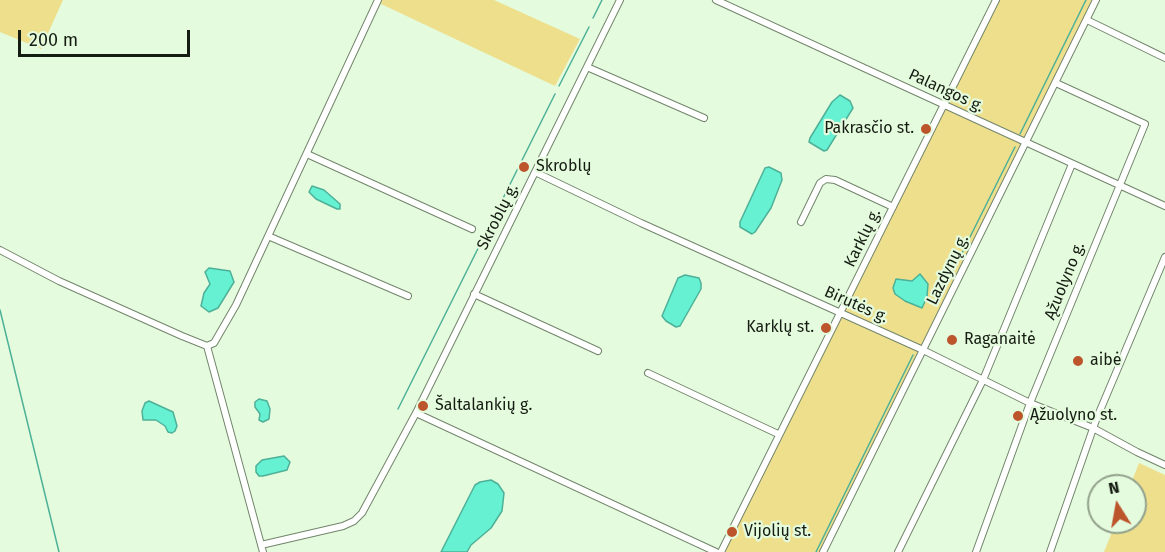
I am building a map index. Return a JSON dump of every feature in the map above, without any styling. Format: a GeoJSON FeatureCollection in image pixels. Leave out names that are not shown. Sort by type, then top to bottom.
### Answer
{"type":"FeatureCollection","features":[{"type":"Feature","properties":{"kind":"street"},"geometry":{"type":"LineString","coordinates":[[0,250],[59,281],[182,336],[207,345],[214,342],[236,305],[378,0]]}},
{"type":"Feature","properties":{"kind":"street","name":"Skroblų g."},"geometry":{"type":"LineString","coordinates":[[262,548],[344,526],[354,521],[362,513],[416,413],[620,0]]}},
{"type":"Feature","properties":{"kind":"street","name":"Palangos g."},"geometry":{"type":"LineString","coordinates":[[716,0],[1165,206]]}},
{"type":"Feature","properties":{"kind":"street","name":"Karklų g."},"geometry":{"type":"LineString","coordinates":[[721,552],[996,0]]}},
{"type":"Feature","properties":{"kind":"street","name":"Lazdynų g."},"geometry":{"type":"LineString","coordinates":[[823,552],[1096,0]]}},
{"type":"Feature","properties":{"kind":"street"},"geometry":{"type":"LineString","coordinates":[[1087,20],[1165,58]]}},
{"type":"Feature","properties":{"kind":"street"},"geometry":{"type":"LineString","coordinates":[[586,67],[704,118]]}},
{"type":"Feature","properties":{"kind":"street","name":"Ąžuolyno g."},"geometry":{"type":"LineString","coordinates":[[976,552],[1030,403],[1145,124],[1056,84]]}},
{"type":"Feature","properties":{"kind":"street"},"geometry":{"type":"LineString","coordinates":[[307,154],[472,229]]}},
{"type":"Feature","properties":{"kind":"street"},"geometry":{"type":"LineString","coordinates":[[898,552],[983,380],[1072,164]]}},
{"type":"Feature","properties":{"kind":"street","name":"Birutės g."},"geometry":{"type":"LineString","coordinates":[[536,172],[650,227],[923,350],[1030,403],[1093,428],[1165,465]]}},
{"type":"Feature","properties":{"kind":"street"},"geometry":{"type":"LineString","coordinates":[[801,222],[820,183],[826,179],[835,180],[893,207]]}},
{"type":"Feature","properties":{"kind":"street"},"geometry":{"type":"LineString","coordinates":[[268,236],[408,296]]}},
{"type":"Feature","properties":{"kind":"street"},"geometry":{"type":"LineString","coordinates":[[1050,552],[1093,428],[1165,257]]}},
{"type":"Feature","properties":{"kind":"street"},"geometry":{"type":"LineString","coordinates":[[474,294],[598,351]]}},
{"type":"Feature","properties":{"kind":"street"},"geometry":{"type":"LineString","coordinates":[[207,345],[262,548]]}},
{"type":"Feature","properties":{"kind":"street"},"geometry":{"type":"LineString","coordinates":[[648,374],[778,434]]}},
{"type":"Feature","properties":{"kind":"street"},"geometry":{"type":"LineString","coordinates":[[416,413],[716,552]]}},
{"type":"Feature","properties":{"kind":"shaded area"},"geometry":{"type":"Polygon","coordinates":[[[0,0],[63,0],[41,49],[0,32],[0,0]]]}},
{"type":"Feature","properties":{"kind":"shaded area"},"geometry":{"type":"Polygon","coordinates":[[[382,0],[494,0],[580,39],[555,86],[381,4],[382,0]]]}},
{"type":"Feature","properties":{"kind":"shaded area"},"geometry":{"type":"Polygon","coordinates":[[[996,0],[1096,0],[821,552],[721,552],[996,0]]]}},
{"type":"Feature","properties":{"kind":"shaded area"},"geometry":{"type":"Polygon","coordinates":[[[1139,463],[1165,475],[1165,552],[1104,552],[1111,534],[1147,534],[1147,474],[1135,474],[1139,463]]]}},
{"type":"Feature","properties":{"kind":"water"},"geometry":{"type":"Polygon","coordinates":[[[840,95],[850,101],[853,108],[827,150],[824,151],[809,142],[810,138],[832,102],[840,95]]]}},
{"type":"Feature","properties":{"kind":"water"},"geometry":{"type":"Polygon","coordinates":[[[769,167],[781,173],[782,180],[771,208],[752,234],[740,227],[740,222],[765,168],[769,167]]]}},
{"type":"Feature","properties":{"kind":"water"},"geometry":{"type":"Polygon","coordinates":[[[312,186],[324,190],[340,204],[340,209],[316,199],[309,192],[312,186]]]}},
{"type":"Feature","properties":{"kind":"water"},"geometry":{"type":"Polygon","coordinates":[[[209,268],[230,271],[234,282],[218,308],[209,312],[201,306],[204,293],[210,284],[205,272],[209,268]]]}},
{"type":"Feature","properties":{"kind":"water"},"geometry":{"type":"Polygon","coordinates":[[[920,274],[928,284],[927,297],[922,308],[905,301],[895,294],[893,288],[896,279],[912,281],[920,274]]]}},
{"type":"Feature","properties":{"kind":"water"},"geometry":{"type":"Polygon","coordinates":[[[685,275],[699,278],[701,289],[680,326],[676,327],[662,316],[678,278],[685,275]]]}},
{"type":"Feature","properties":{"kind":"water"},"geometry":{"type":"Polygon","coordinates":[[[259,399],[267,401],[270,409],[269,419],[263,422],[259,420],[260,414],[255,407],[255,402],[259,399]]]}},
{"type":"Feature","properties":{"kind":"water"},"geometry":{"type":"Polygon","coordinates":[[[149,401],[173,412],[177,426],[175,431],[168,432],[165,426],[156,420],[143,420],[142,411],[145,403],[149,401]]]}},
{"type":"Feature","properties":{"kind":"water"},"geometry":{"type":"Polygon","coordinates":[[[284,456],[290,462],[287,470],[263,476],[259,476],[256,472],[256,466],[262,460],[284,456]]]}},
{"type":"Feature","properties":{"kind":"water"},"geometry":{"type":"Polygon","coordinates":[[[491,480],[498,484],[504,493],[502,511],[491,528],[471,545],[467,552],[441,552],[475,485],[491,480]]]}},
{"type":"Feature","properties":{"kind":"waterway"},"geometry":{"type":"LineString","coordinates":[[593,18],[602,0]]}},
{"type":"Feature","properties":{"kind":"waterway"},"geometry":{"type":"LineString","coordinates":[[1020,134],[1086,0]]}},
{"type":"Feature","properties":{"kind":"waterway"},"geometry":{"type":"LineString","coordinates":[[559,86],[589,27]]}},
{"type":"Feature","properties":{"kind":"waterway"},"geometry":{"type":"LineString","coordinates":[[398,409],[555,94]]}},
{"type":"Feature","properties":{"kind":"waterway"},"geometry":{"type":"LineString","coordinates":[[945,287],[1015,147]]}},
{"type":"Feature","properties":{"kind":"waterway"},"geometry":{"type":"LineString","coordinates":[[0,310],[59,552]]}},
{"type":"Feature","properties":{"kind":"waterway"},"geometry":{"type":"LineString","coordinates":[[816,552],[913,355]]}},
{"type":"Feature","properties":{"kind":"place","name":"Pakrasčio st."},"geometry":{"type":"Point","coordinates":[926,129]}},
{"type":"Feature","properties":{"kind":"place","name":"Skroblų"},"geometry":{"type":"Point","coordinates":[524,167]}},
{"type":"Feature","properties":{"kind":"place","name":"Karklų st."},"geometry":{"type":"Point","coordinates":[826,328]}},
{"type":"Feature","properties":{"kind":"place","name":"Raganaitė"},"geometry":{"type":"Point","coordinates":[952,340]}},
{"type":"Feature","properties":{"kind":"place","name":"aibė"},"geometry":{"type":"Point","coordinates":[1078,361]}},
{"type":"Feature","properties":{"kind":"place","name":"Šaltalankių g."},"geometry":{"type":"Point","coordinates":[423,406]}},
{"type":"Feature","properties":{"kind":"place","name":"Ąžuolyno st."},"geometry":{"type":"Point","coordinates":[1018,416]}},
{"type":"Feature","properties":{"kind":"place","name":"Vijolių st."},"geometry":{"type":"Point","coordinates":[732,532]}}]}
